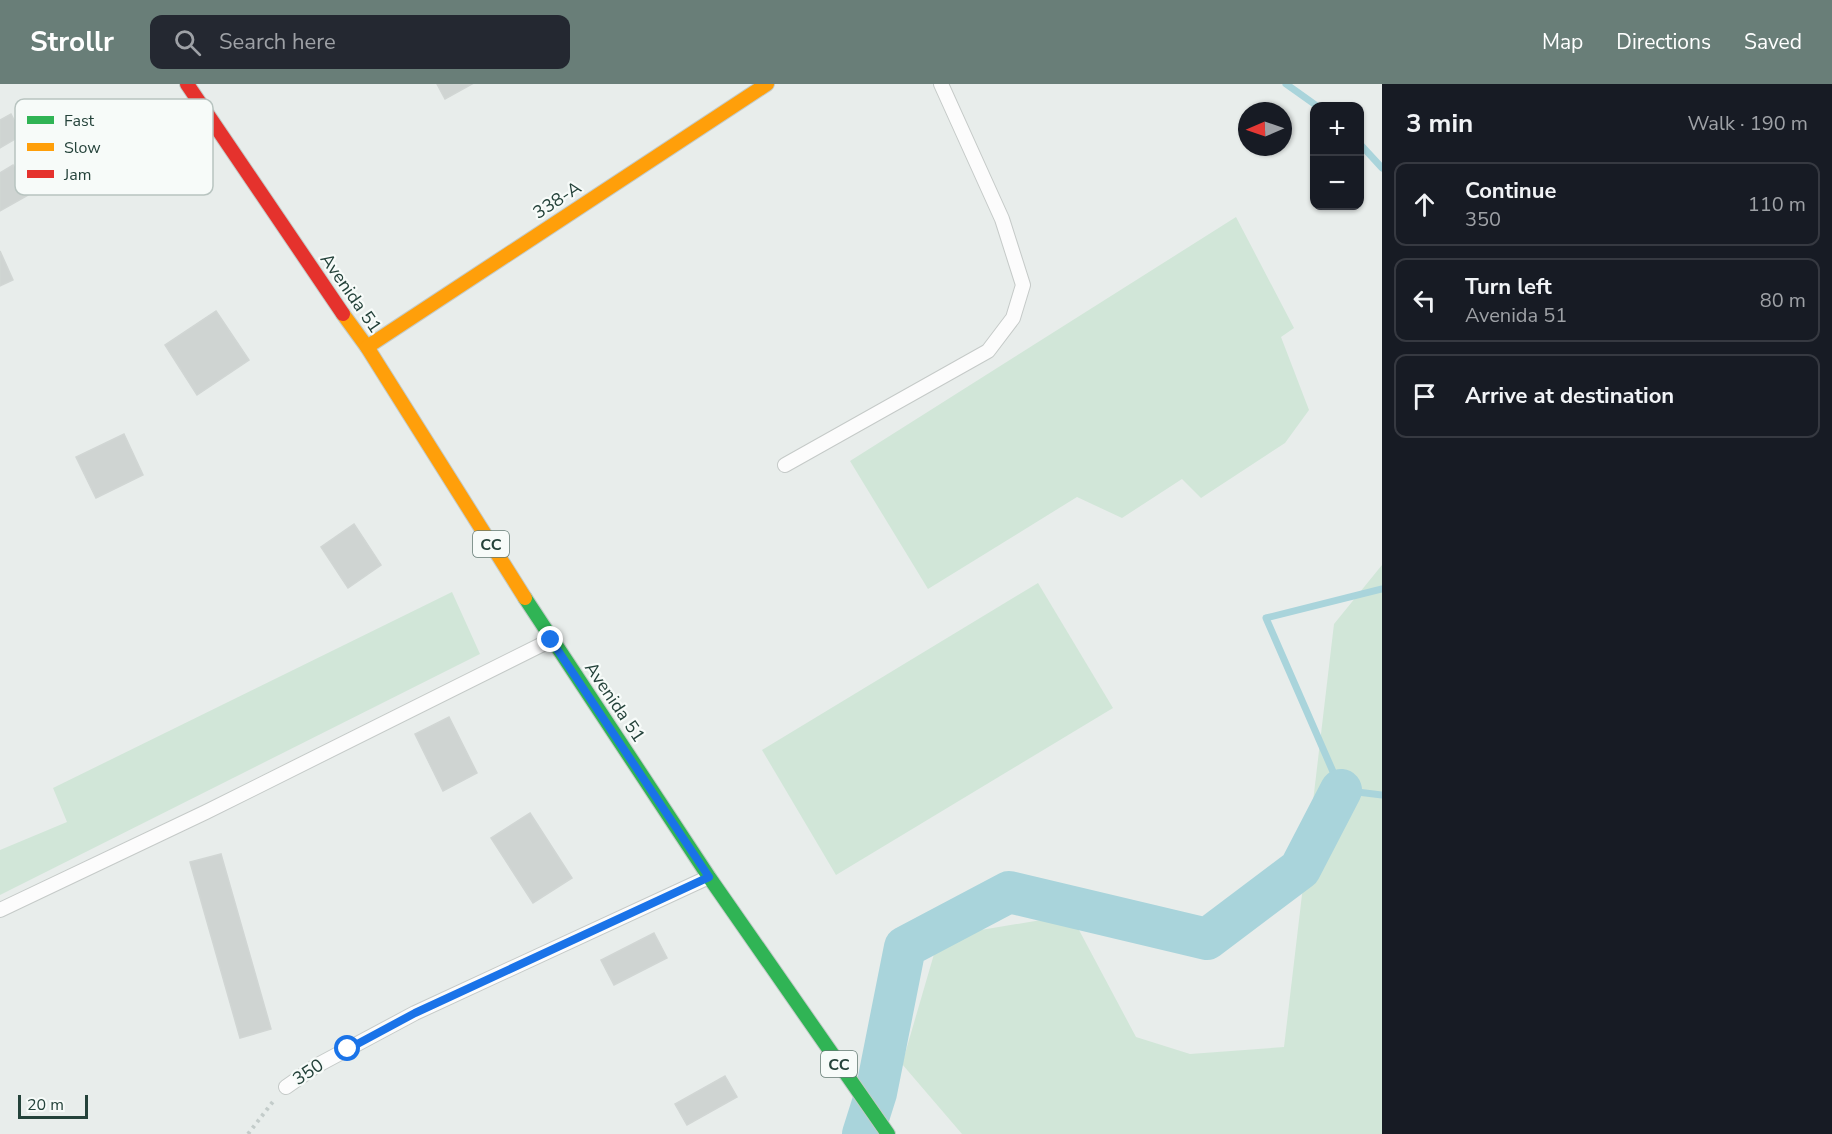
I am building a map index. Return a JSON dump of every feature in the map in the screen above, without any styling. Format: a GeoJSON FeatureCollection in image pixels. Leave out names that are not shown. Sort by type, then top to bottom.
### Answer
{"type":"FeatureCollection","features":[{"type":"Feature","properties":{"kind":"main road","name":"Avenida 51"},"geometry":{"type":"LineString","coordinates":[[187,84],[197,99]]}},
{"type":"Feature","properties":{"kind":"main road","name":"338-A"},"geometry":{"type":"LineString","coordinates":[[367,347],[767,84]]}},
{"type":"Feature","properties":{"kind":"main road","name":"Avenida 51"},"geometry":{"type":"LineString","coordinates":[[213,122],[367,347],[551,640],[709,877],[884,1129]]}},
{"type":"Feature","properties":{"kind":"lane"},"geometry":{"type":"LineString","coordinates":[[785,465],[988,351],[1013,318],[1023,285],[1002,219],[941,84]]}},
{"type":"Feature","properties":{"kind":"lane"},"geometry":{"type":"LineString","coordinates":[[0,910],[206,812],[551,640]]}},
{"type":"Feature","properties":{"kind":"lane","name":"350"},"geometry":{"type":"LineString","coordinates":[[286,1087],[316,1066],[415,1013],[709,877]]}},
{"type":"Feature","properties":{"kind":"path","name":"350"},"geometry":{"type":"LineString","coordinates":[[248,1134],[286,1087]]}},
{"type":"Feature","properties":{"kind":"green space"},"geometry":{"type":"Polygon","coordinates":[[[1236,217],[1294,328],[1281,337],[1309,410],[1285,443],[1201,498],[1182,479],[1122,518],[1077,497],[928,589],[850,461],[1236,217]]]}},
{"type":"Feature","properties":{"kind":"green space"},"geometry":{"type":"Polygon","coordinates":[[[1382,565],[1382,1134],[962,1134],[902,1064],[939,937],[1071,915],[1136,1037],[1190,1054],[1284,1047],[1334,624],[1382,565]]]}},
{"type":"Feature","properties":{"kind":"green space"},"geometry":{"type":"Polygon","coordinates":[[[1038,583],[1113,708],[836,875],[762,750],[1038,583]]]}},
{"type":"Feature","properties":{"kind":"green space"},"geometry":{"type":"Polygon","coordinates":[[[452,592],[480,654],[0,895],[0,850],[67,822],[53,788],[452,592]]]}},
{"type":"Feature","properties":{"kind":"building"},"geometry":{"type":"Polygon","coordinates":[[[437,84],[472,84],[445,99],[437,84]]]}},
{"type":"Feature","properties":{"kind":"building"},"geometry":{"type":"Polygon","coordinates":[[[11,114],[15,122],[15,139],[0,148],[0,120],[11,114]]]}},
{"type":"Feature","properties":{"kind":"building"},"geometry":{"type":"Polygon","coordinates":[[[13,165],[15,195],[28,195],[0,211],[0,173],[13,165]]]}},
{"type":"Feature","properties":{"kind":"building"},"geometry":{"type":"Polygon","coordinates":[[[0,251],[13,280],[0,286],[0,251]]]}},
{"type":"Feature","properties":{"kind":"building"},"geometry":{"type":"Polygon","coordinates":[[[216,311],[249,360],[197,395],[165,345],[216,311]]]}},
{"type":"Feature","properties":{"kind":"building"},"geometry":{"type":"Polygon","coordinates":[[[124,434],[143,475],[96,498],[76,457],[124,434]]]}},
{"type":"Feature","properties":{"kind":"building"},"geometry":{"type":"Polygon","coordinates":[[[354,524],[381,565],[348,588],[321,547],[354,524]]]}},
{"type":"Feature","properties":{"kind":"building"},"geometry":{"type":"Polygon","coordinates":[[[449,717],[477,773],[443,791],[415,734],[449,717]]]}},
{"type":"Feature","properties":{"kind":"building"},"geometry":{"type":"Polygon","coordinates":[[[530,813],[572,878],[533,903],[491,838],[530,813]]]}},
{"type":"Feature","properties":{"kind":"building"},"geometry":{"type":"Polygon","coordinates":[[[221,854],[271,1029],[240,1038],[190,862],[221,854]]]}},
{"type":"Feature","properties":{"kind":"building"},"geometry":{"type":"Polygon","coordinates":[[[654,933],[667,958],[614,985],[601,960],[654,933]]]}},
{"type":"Feature","properties":{"kind":"building"},"geometry":{"type":"Polygon","coordinates":[[[725,1076],[737,1097],[687,1125],[675,1104],[725,1076]]]}},
{"type":"Feature","properties":{"kind":"waterway"},"geometry":{"type":"LineString","coordinates":[[1286,84],[1311,102]]}},
{"type":"Feature","properties":{"kind":"waterway"},"geometry":{"type":"LineString","coordinates":[[1364,148],[1382,168]]}},
{"type":"Feature","properties":{"kind":"waterway"},"geometry":{"type":"LineString","coordinates":[[1382,589],[1266,618],[1341,790],[1382,795]]}},
{"type":"Feature","properties":{"kind":"waterway"},"geometry":{"type":"LineString","coordinates":[[863,1134],[876,1093],[905,947],[1009,892],[1207,939],[1300,869],[1341,790]]}},
{"type":"Feature","properties":{"kind":"traffic: fast"},"geometry":{"type":"LineString","coordinates":[[525,598],[709,877],[888,1134]]}},
{"type":"Feature","properties":{"kind":"traffic: slow"},"geometry":{"type":"LineString","coordinates":[[367,347],[767,84]]}},
{"type":"Feature","properties":{"kind":"traffic: slow"},"geometry":{"type":"LineString","coordinates":[[343,314],[367,347],[525,598]]}},
{"type":"Feature","properties":{"kind":"traffic: jam"},"geometry":{"type":"LineString","coordinates":[[187,84],[197,99]]}},
{"type":"Feature","properties":{"kind":"traffic: jam"},"geometry":{"type":"LineString","coordinates":[[213,122],[343,314]]}},
{"type":"Feature","properties":{"kind":"route"},"geometry":{"type":"LineString","coordinates":[[348,1049],[415,1013],[709,877],[551,640]]}}]}
